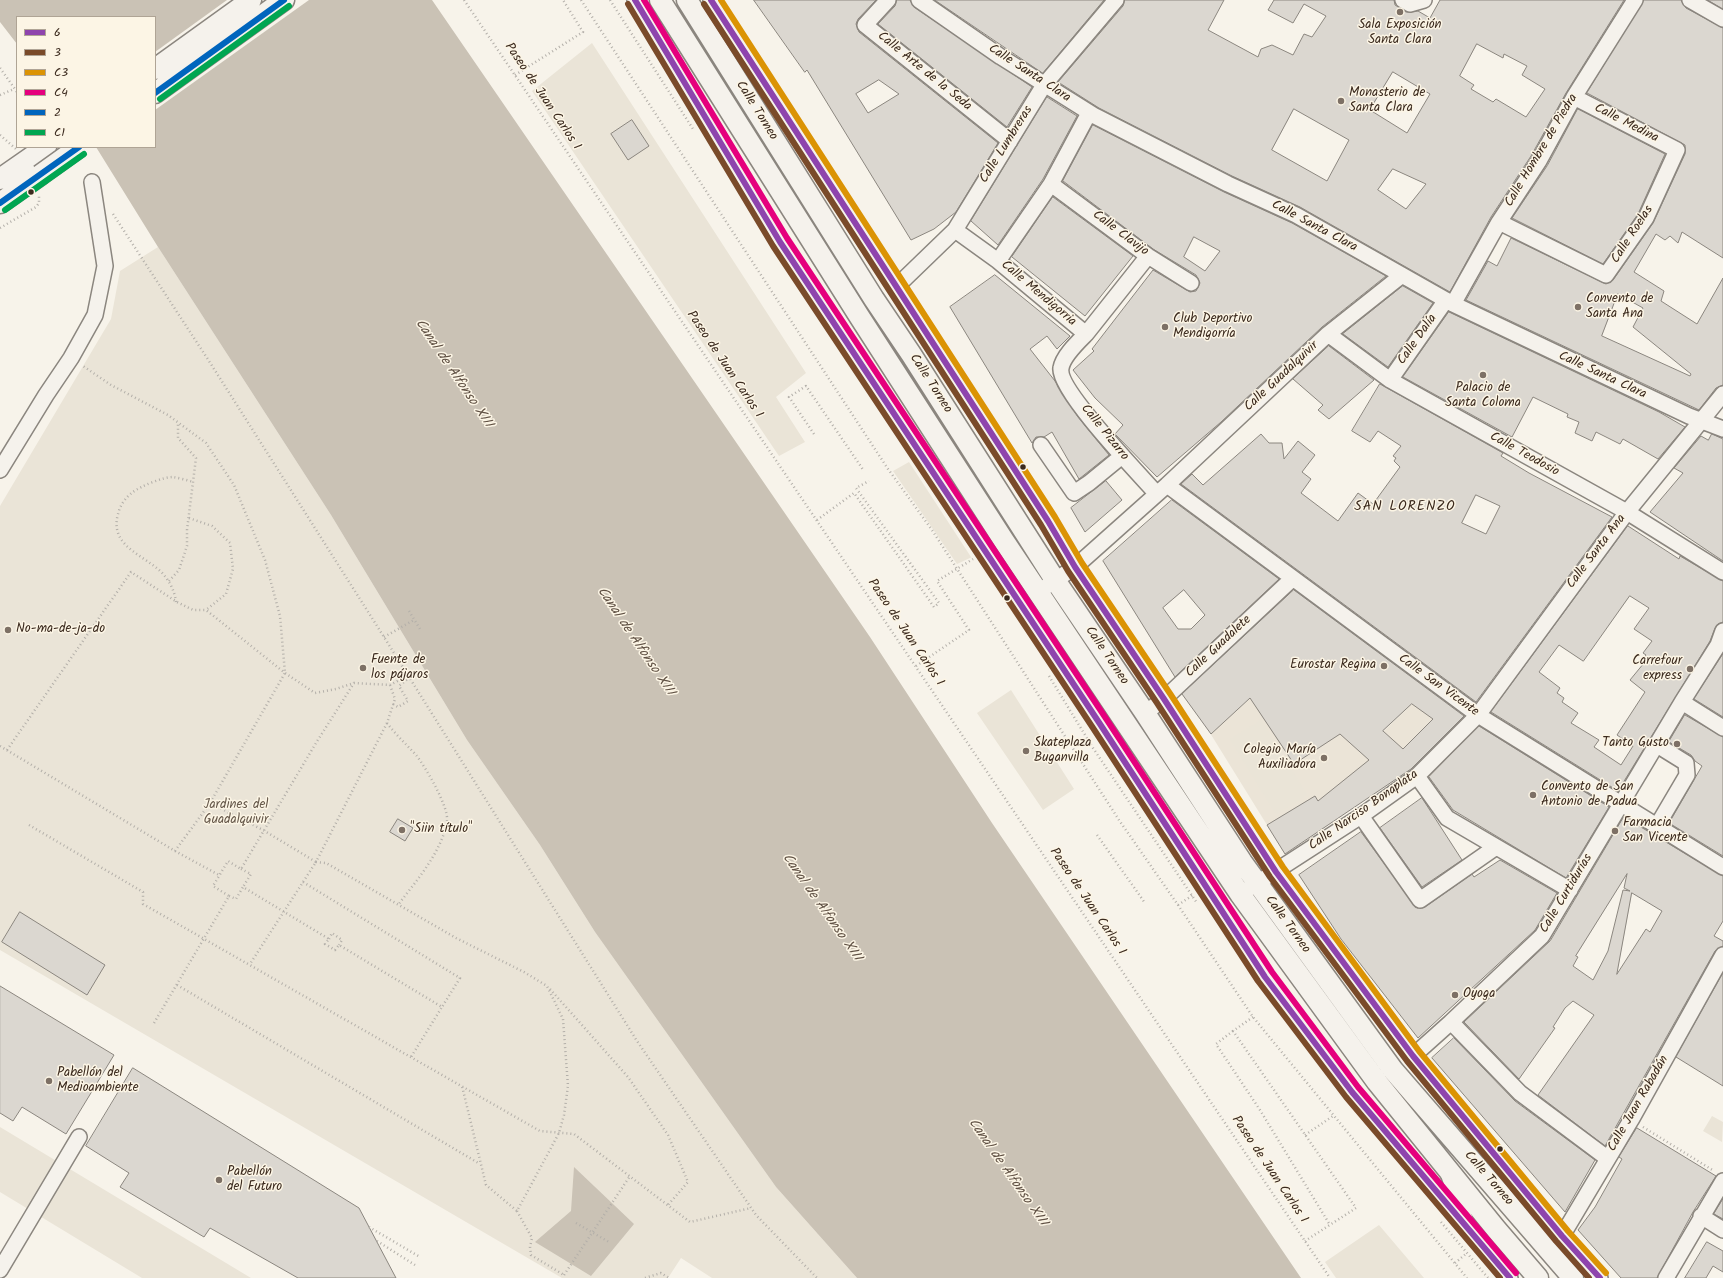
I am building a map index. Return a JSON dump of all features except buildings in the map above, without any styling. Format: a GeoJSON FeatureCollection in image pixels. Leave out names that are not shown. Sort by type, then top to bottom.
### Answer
{"type":"FeatureCollection","features":[{"type":"Feature","properties":{"kind":"main road"},"geometry":{"type":"LineString","coordinates":[[156,68],[251,0]]}},
{"type":"Feature","properties":{"kind":"main road"},"geometry":{"type":"LineString","coordinates":[[156,92],[284,0]]}},
{"type":"Feature","properties":{"kind":"main road","name":"Calle Torneo"},"geometry":{"type":"LineString","coordinates":[[660,0],[859,316],[1037,592],[1240,894],[1377,1082],[1538,1278]]}},
{"type":"Feature","properties":{"kind":"main road","name":"Calle Torneo"},"geometry":{"type":"LineString","coordinates":[[687,0],[874,300],[911,354],[1055,580],[1145,713],[1257,884],[1393,1070],[1553,1240],[1573,1278]]}},
{"type":"Feature","properties":{"kind":"main road"},"geometry":{"type":"LineString","coordinates":[[0,179],[22,155],[43,148]]}},
{"type":"Feature","properties":{"kind":"main road"},"geometry":{"type":"LineString","coordinates":[[0,203],[39,184],[78,148]]}},
{"type":"Feature","properties":{"kind":"street"},"geometry":{"type":"LineString","coordinates":[[635,0],[780,242],[1265,977],[1352,1092],[1510,1278]]}},
{"type":"Feature","properties":{"kind":"street"},"geometry":{"type":"LineString","coordinates":[[711,0],[1048,521],[1075,567],[1164,698],[1276,872],[1553,1240],[1600,1278]]}},
{"type":"Feature","properties":{"kind":"street","name":"Calle Arte de la Seda"},"geometry":{"type":"LineString","coordinates":[[888,0],[865,25],[1010,141]]}},
{"type":"Feature","properties":{"kind":"street","name":"Calle Santa Clara"},"geometry":{"type":"LineString","coordinates":[[919,0],[1044,85],[1089,113],[1228,184],[1296,215],[1449,302],[1574,363],[1689,416],[1723,429]]}},
{"type":"Feature","properties":{"kind":"street","name":"Calle Lumbreras"},"geometry":{"type":"LineString","coordinates":[[896,287],[955,230],[1044,85],[1116,0]]}},
{"type":"Feature","properties":{"kind":"street"},"geometry":{"type":"LineString","coordinates":[[1403,0],[1410,4],[1424,0]]}},
{"type":"Feature","properties":{"kind":"street","name":"Calle Hombre de Piedra"},"geometry":{"type":"LineString","coordinates":[[1449,302],[1539,161],[1574,98],[1635,0]]}},
{"type":"Feature","properties":{"kind":"street"},"geometry":{"type":"LineString","coordinates":[[1690,0],[1723,19]]}},
{"type":"Feature","properties":{"kind":"street","name":"Calle Medina"},"geometry":{"type":"LineString","coordinates":[[1574,98],[1677,150]]}},
{"type":"Feature","properties":{"kind":"street"},"geometry":{"type":"LineString","coordinates":[[998,261],[1051,184],[1089,113]]}},
{"type":"Feature","properties":{"kind":"street","name":"Calle Roelas"},"geometry":{"type":"LineString","coordinates":[[1499,222],[1606,275],[1646,218],[1677,150]]}},
{"type":"Feature","properties":{"kind":"street"},"geometry":{"type":"LineString","coordinates":[[0,470],[46,395],[71,358],[95,316],[105,266],[92,182]]}},
{"type":"Feature","properties":{"kind":"street","name":"Calle Clavijo"},"geometry":{"type":"LineString","coordinates":[[1051,184],[1148,256],[1191,283]]}},
{"type":"Feature","properties":{"kind":"street","name":"Calle Mendigorria"},"geometry":{"type":"LineString","coordinates":[[955,230],[998,261],[1086,334],[1068,354],[1061,368]]}},
{"type":"Feature","properties":{"kind":"street"},"geometry":{"type":"LineString","coordinates":[[1086,334],[1148,256]]}},
{"type":"Feature","properties":{"kind":"street","name":"Calle Guadalquivir"},"geometry":{"type":"LineString","coordinates":[[1037,592],[1075,567],[1162,489],[1328,334],[1402,276]]}},
{"type":"Feature","properties":{"kind":"street","name":"Calle Dalía"},"geometry":{"type":"LineString","coordinates":[[1390,380],[1449,302]]}},
{"type":"Feature","properties":{"kind":"street","name":"Calle Teodosio"},"geometry":{"type":"LineString","coordinates":[[1328,334],[1390,380],[1627,512],[1723,572]]}},
{"type":"Feature","properties":{"kind":"street","name":"Calle Pizarro"},"geometry":{"type":"LineString","coordinates":[[1061,368],[1063,380],[1100,430],[1122,456],[1162,489]]}},
{"type":"Feature","properties":{"kind":"street","name":"Calle Santa Ana"},"geometry":{"type":"LineString","coordinates":[[1478,715],[1627,512],[1723,394]]}},
{"type":"Feature","properties":{"kind":"street"},"geometry":{"type":"LineString","coordinates":[[1041,444],[1074,493],[1089,483],[1122,456]]}},
{"type":"Feature","properties":{"kind":"street","name":"Calle San Vicente"},"geometry":{"type":"LineString","coordinates":[[1162,489],[1292,579],[1478,715],[1723,867]]}},
{"type":"Feature","properties":{"kind":"street"},"geometry":{"type":"LineString","coordinates":[[1010,550],[1019,603]]}},
{"type":"Feature","properties":{"kind":"street","name":"Calle Guadalete"},"geometry":{"type":"LineString","coordinates":[[1145,713],[1164,698],[1292,579]]}},
{"type":"Feature","properties":{"kind":"street","name":"Calle Curtidurías"},"geometry":{"type":"LineString","coordinates":[[1413,1056],[1542,936],[1682,702],[1718,645],[1723,631]]}},
{"type":"Feature","properties":{"kind":"street"},"geometry":{"type":"LineString","coordinates":[[1682,702],[1723,728]]}},
{"type":"Feature","properties":{"kind":"street","name":"Calle Narciso Bonaplata"},"geometry":{"type":"LineString","coordinates":[[1240,894],[1361,816],[1417,776],[1478,715]]}},
{"type":"Feature","properties":{"kind":"street"},"geometry":{"type":"LineString","coordinates":[[1656,826],[1687,775],[1686,763],[1657,745]]}},
{"type":"Feature","properties":{"kind":"street"},"geometry":{"type":"LineString","coordinates":[[1417,776],[1446,818],[1570,890]]}},
{"type":"Feature","properties":{"kind":"street"},"geometry":{"type":"LineString","coordinates":[[1361,816],[1420,900],[1496,847]]}},
{"type":"Feature","properties":{"kind":"street","name":"Calle Juan Rabadán"},"geometry":{"type":"LineString","coordinates":[[1553,1240],[1608,1158],[1631,1120],[1723,955]]}},
{"type":"Feature","properties":{"kind":"street"},"geometry":{"type":"LineString","coordinates":[[1451,1022],[1520,1093],[1608,1158]]}},
{"type":"Feature","properties":{"kind":"street"},"geometry":{"type":"LineString","coordinates":[[3,1265],[79,1137]]}},
{"type":"Feature","properties":{"kind":"street"},"geometry":{"type":"LineString","coordinates":[[1445,1166],[1468,1229]]}},
{"type":"Feature","properties":{"kind":"street"},"geometry":{"type":"LineString","coordinates":[[1666,1278],[1701,1216],[1720,1177]]}},
{"type":"Feature","properties":{"kind":"street"},"geometry":{"type":"LineString","coordinates":[[1701,1216],[1723,1230]]}},
{"type":"Feature","properties":{"kind":"path","name":"Paseo de Juan Carlos I"},"geometry":{"type":"LineString","coordinates":[[464,0],[1330,1278]]}},
{"type":"Feature","properties":{"kind":"path"},"geometry":{"type":"LineString","coordinates":[[515,75],[583,32],[563,0]]}},
{"type":"Feature","properties":{"kind":"path"},"geometry":{"type":"LineString","coordinates":[[581,0],[897,482],[932,530],[957,568],[1119,820],[1178,904],[1252,1017],[1467,1278]]}},
{"type":"Feature","properties":{"kind":"path"},"geometry":{"type":"LineString","coordinates":[[0,68],[14,89],[0,95]]}},
{"type":"Feature","properties":{"kind":"path"},"geometry":{"type":"LineString","coordinates":[[0,135],[22,155]]}},
{"type":"Feature","properties":{"kind":"path"},"geometry":{"type":"LineString","coordinates":[[0,228],[36,207],[39,203],[39,184]]}},
{"type":"Feature","properties":{"kind":"path"},"geometry":{"type":"LineString","coordinates":[[109,209],[209,361],[637,1041],[752,1208],[817,1278]]}},
{"type":"Feature","properties":{"kind":"path"},"geometry":{"type":"LineString","coordinates":[[71,358],[111,385],[168,415],[206,443],[234,485],[265,560],[280,616],[285,673],[210,803],[175,851]]}},
{"type":"Feature","properties":{"kind":"path"},"geometry":{"type":"LineString","coordinates":[[814,434],[790,397],[806,386],[864,471]]}},
{"type":"Feature","properties":{"kind":"path"},"geometry":{"type":"LineString","coordinates":[[168,581],[179,570],[188,546],[187,530],[190,518],[196,458],[178,438],[178,422]]}},
{"type":"Feature","properties":{"kind":"path"},"geometry":{"type":"LineString","coordinates":[[176,602],[168,581],[150,562],[133,553],[124,543],[118,533],[117,516],[120,508],[131,493],[145,485],[172,477],[193,482]]}},
{"type":"Feature","properties":{"kind":"path"},"geometry":{"type":"LineString","coordinates":[[817,520],[854,493],[934,607],[939,603],[856,488],[869,481]]}},
{"type":"Feature","properties":{"kind":"path"},"geometry":{"type":"LineString","coordinates":[[190,518],[212,526],[230,543],[233,569],[226,594],[206,610]]}},
{"type":"Feature","properties":{"kind":"path"},"geometry":{"type":"LineString","coordinates":[[916,666],[969,630],[937,581],[957,568]]}},
{"type":"Feature","properties":{"kind":"path"},"geometry":{"type":"LineString","coordinates":[[7,750],[131,572],[176,602],[193,610],[206,610],[285,673],[315,693],[336,689],[354,683],[390,685],[408,677]]}},
{"type":"Feature","properties":{"kind":"path"},"geometry":{"type":"LineString","coordinates":[[409,611],[420,629]]}},
{"type":"Feature","properties":{"kind":"path"},"geometry":{"type":"LineString","coordinates":[[384,637],[414,620]]}},
{"type":"Feature","properties":{"kind":"path"},"geometry":{"type":"LineString","coordinates":[[393,704],[398,707],[408,701],[399,686],[408,677]]}},
{"type":"Feature","properties":{"kind":"path"},"geometry":{"type":"LineString","coordinates":[[240,869],[354,683]]}},
{"type":"Feature","properties":{"kind":"path"},"geometry":{"type":"LineString","coordinates":[[250,964],[316,862],[387,723],[395,698],[390,685]]}},
{"type":"Feature","properties":{"kind":"path"},"geometry":{"type":"LineString","coordinates":[[387,723],[394,734],[416,756],[438,789],[447,819],[437,847],[418,878],[398,905]]}},
{"type":"Feature","properties":{"kind":"path"},"geometry":{"type":"LineString","coordinates":[[0,746],[175,851],[220,875]]}},
{"type":"Feature","properties":{"kind":"path"},"geometry":{"type":"LineString","coordinates":[[210,803],[263,830],[316,862],[326,863],[456,938],[524,972],[547,986],[628,1077],[668,1135],[688,1182],[668,1205]]}},
{"type":"Feature","properties":{"kind":"path"},"geometry":{"type":"LineString","coordinates":[[29,825],[143,892],[143,904],[540,1131],[574,1134],[690,1222],[752,1208]]}},
{"type":"Feature","properties":{"kind":"path"},"geometry":{"type":"LineString","coordinates":[[1097,835],[1145,902]]}},
{"type":"Feature","properties":{"kind":"path"},"geometry":{"type":"LineString","coordinates":[[228,861],[240,869],[251,874],[236,899],[213,886],[228,861]]}},
{"type":"Feature","properties":{"kind":"path"},"geometry":{"type":"LineString","coordinates":[[302,882],[460,978],[411,1057]]}},
{"type":"Feature","properties":{"kind":"path"},"geometry":{"type":"LineString","coordinates":[[243,887],[329,938]]}},
{"type":"Feature","properties":{"kind":"path"},"geometry":{"type":"LineString","coordinates":[[154,1023],[229,896]]}},
{"type":"Feature","properties":{"kind":"path"},"geometry":{"type":"LineString","coordinates":[[332,933],[342,940],[335,950],[325,944],[329,938],[332,933]]}},
{"type":"Feature","properties":{"kind":"path"},"geometry":{"type":"LineString","coordinates":[[339,945],[442,1007]]}},
{"type":"Feature","properties":{"kind":"path"},"geometry":{"type":"LineString","coordinates":[[177,985],[480,1164]]}},
{"type":"Feature","properties":{"kind":"path"},"geometry":{"type":"LineString","coordinates":[[517,1212],[559,1133],[564,1115],[568,1086],[564,1019],[547,986]]}},
{"type":"Feature","properties":{"kind":"path"},"geometry":{"type":"LineString","coordinates":[[1252,1017],[1216,1044],[1260,1110],[1330,1225]]}},
{"type":"Feature","properties":{"kind":"path"},"geometry":{"type":"LineString","coordinates":[[1233,1031],[1356,1208],[1305,1241]]}},
{"type":"Feature","properties":{"kind":"path"},"geometry":{"type":"LineString","coordinates":[[462,1086],[486,1185],[517,1212],[532,1238],[530,1247],[531,1255],[564,1275],[630,1176]]}},
{"type":"Feature","properties":{"kind":"path"},"geometry":{"type":"LineString","coordinates":[[1305,1135],[1333,1116]]}},
{"type":"Feature","properties":{"kind":"path"},"geometry":{"type":"LineString","coordinates":[[1631,1120],[1720,1177]]}},
{"type":"Feature","properties":{"kind":"path"},"geometry":{"type":"LineString","coordinates":[[576,1223],[609,1242]]}},
{"type":"Feature","properties":{"kind":"path"},"geometry":{"type":"LineString","coordinates":[[369,1227],[420,1257]]}},
{"type":"Feature","properties":{"kind":"path"},"geometry":{"type":"LineString","coordinates":[[377,1241],[415,1265]]}},
{"type":"Feature","properties":{"kind":"path"},"geometry":{"type":"LineString","coordinates":[[645,1278],[661,1273],[669,1278]]}},
{"type":"Feature","properties":{"kind":"shaded area","name":"Colegio María Auxiliadora"},"geometry":{"type":"Polygon","coordinates":[[[1297,662],[1368,746],[1411,705],[1425,688],[1464,718],[1410,770],[1285,854],[1210,733],[1250,698],[1297,662]]]}},
{"type":"Feature","properties":{"kind":"green space"},"geometry":{"type":"Polygon","coordinates":[[[592,43],[806,373],[776,397],[805,442],[779,456],[532,91],[592,43]]]}},
{"type":"Feature","properties":{"kind":"green space","name":"Jardines del Guadalquivir"},"geometry":{"type":"Polygon","coordinates":[[[158,247],[331,515],[467,740],[540,845],[595,932],[776,1187],[857,1278],[712,1278],[681,1258],[668,1278],[562,1278],[0,950],[0,506],[111,319],[120,271],[158,247]]]}},
{"type":"Feature","properties":{"kind":"green space"},"geometry":{"type":"Polygon","coordinates":[[[909,462],[972,557],[957,564],[893,471],[909,462]]]}},
{"type":"Feature","properties":{"kind":"green space","name":"Skateplaza Buganvilla"},"geometry":{"type":"Polygon","coordinates":[[[1011,690],[1074,789],[1043,810],[977,713],[1011,690]]]}},
{"type":"Feature","properties":{"kind":"green space"},"geometry":{"type":"Polygon","coordinates":[[[1261,720],[1307,795],[1276,814],[1230,739],[1261,720]]]}},
{"type":"Feature","properties":{"kind":"green space"},"geometry":{"type":"Polygon","coordinates":[[[1712,1116],[1723,1122],[1722,1142],[1703,1131],[1712,1116]]]}},
{"type":"Feature","properties":{"kind":"green space"},"geometry":{"type":"Polygon","coordinates":[[[0,1127],[251,1278],[142,1278],[0,1192],[0,1127]]]}},
{"type":"Feature","properties":{"kind":"green space"},"geometry":{"type":"Polygon","coordinates":[[[1379,1225],[1424,1278],[1336,1278],[1325,1262],[1379,1225]]]}},
{"type":"Feature","properties":{"kind":"water","name":"Canal de Alfonso XIII"},"geometry":{"type":"Polygon","coordinates":[[[0,0],[432,0],[870,637],[992,823],[1301,1278],[857,1278],[776,1187],[595,932],[540,845],[467,740],[331,515],[158,247],[97,148],[156,148],[156,16],[16,16],[16,43],[0,22],[0,0]]]}},
{"type":"Feature","properties":{"kind":"water"},"geometry":{"type":"Polygon","coordinates":[[[574,1167],[634,1224],[591,1276],[535,1242],[571,1211],[574,1167]]]}},
{"type":"Feature","properties":{"kind":"pier"},"geometry":{"type":"Polygon","coordinates":[[[227,0],[309,0],[156,109],[156,51],[227,0]]]}},
{"type":"Feature","properties":{"kind":"transit line","name":"2"},"geometry":{"type":"LineString","coordinates":[[156,92],[284,0]]}},
{"type":"Feature","properties":{"kind":"transit line","name":"6"},"geometry":{"type":"LineString","coordinates":[[635,0],[780,242],[1100,724],[1265,977],[1352,1092],[1510,1278]]}},
{"type":"Feature","properties":{"kind":"transit line","name":"C4"},"geometry":{"type":"LineString","coordinates":[[644,0],[787,238],[1107,720],[1272,972],[1358,1087],[1516,1273]]}},
{"type":"Feature","properties":{"kind":"transit line","name":"6"},"geometry":{"type":"LineString","coordinates":[[711,0],[1048,521],[1075,567],[1164,699],[1276,872],[1413,1056],[1562,1236],[1600,1278]]}},
{"type":"Feature","properties":{"kind":"transit line","name":"C3"},"geometry":{"type":"LineString","coordinates":[[721,0],[1055,517],[1082,563],[1171,695],[1283,867],[1419,1051],[1568,1231],[1606,1273]]}},
{"type":"Feature","properties":{"kind":"transit line","name":"3"},"geometry":{"type":"LineString","coordinates":[[628,4],[773,246],[1093,728],[1258,981],[1346,1097],[1500,1278]]}},
{"type":"Feature","properties":{"kind":"transit line","name":"3"},"geometry":{"type":"LineString","coordinates":[[704,4],[1041,525],[1068,571],[1157,703],[1270,877],[1407,1061],[1556,1241],[1589,1278]]}},
{"type":"Feature","properties":{"kind":"transit line","name":"C1"},"geometry":{"type":"LineString","coordinates":[[160,99],[289,6]]}},
{"type":"Feature","properties":{"kind":"transit line","name":"2"},"geometry":{"type":"LineString","coordinates":[[0,203],[78,148]]}},
{"type":"Feature","properties":{"kind":"transit line","name":"C1"},"geometry":{"type":"LineString","coordinates":[[5,210],[84,154]]}},
{"type":"Feature","properties":{"kind":"place","name":"Sala Exposición Santa Clara"},"geometry":{"type":"Point","coordinates":[1400,12]}},
{"type":"Feature","properties":{"kind":"place","name":"Monasterio de Santa Clara"},"geometry":{"type":"Point","coordinates":[1341,101]}},
{"type":"Feature","properties":{"kind":"place","name":"Convento de Santa Ana"},"geometry":{"type":"Point","coordinates":[1578,307]}},
{"type":"Feature","properties":{"kind":"place","name":"Club Deportivo Mendigorría"},"geometry":{"type":"Point","coordinates":[1165,327]}},
{"type":"Feature","properties":{"kind":"place","name":"Palacio de Santa Coloma"},"geometry":{"type":"Point","coordinates":[1483,375]}},
{"type":"Feature","properties":{"kind":"place","name":"No-ma-de-ja-do"},"geometry":{"type":"Point","coordinates":[8,630]}},
{"type":"Feature","properties":{"kind":"place","name":"Eurostar Regina"},"geometry":{"type":"Point","coordinates":[1384,666]}},
{"type":"Feature","properties":{"kind":"place","name":"Fuente de los pájaros"},"geometry":{"type":"Point","coordinates":[363,668]}},
{"type":"Feature","properties":{"kind":"place","name":"Carrefour express"},"geometry":{"type":"Point","coordinates":[1690,669]}},
{"type":"Feature","properties":{"kind":"place","name":"Tanto Gusto"},"geometry":{"type":"Point","coordinates":[1677,744]}},
{"type":"Feature","properties":{"kind":"place","name":"Skateplaza Buganvilla"},"geometry":{"type":"Point","coordinates":[1026,751]}},
{"type":"Feature","properties":{"kind":"place","name":"Colegio María Auxiliadora"},"geometry":{"type":"Point","coordinates":[1324,758]}},
{"type":"Feature","properties":{"kind":"place","name":"Convento de San Antonio de Padua"},"geometry":{"type":"Point","coordinates":[1533,795]}},
{"type":"Feature","properties":{"kind":"place","name":"\"Siin título\""},"geometry":{"type":"Point","coordinates":[402,830]}},
{"type":"Feature","properties":{"kind":"place","name":"Farmacia San Vicente"},"geometry":{"type":"Point","coordinates":[1615,831]}},
{"type":"Feature","properties":{"kind":"place","name":"Oyoga"},"geometry":{"type":"Point","coordinates":[1455,995]}},
{"type":"Feature","properties":{"kind":"place","name":"Pabellón del Medioambiente"},"geometry":{"type":"Point","coordinates":[49,1081]}},
{"type":"Feature","properties":{"kind":"place","name":"Pabellón del Futuro"},"geometry":{"type":"Point","coordinates":[219,1180]}},
{"type":"Feature","properties":{"kind":"district","name":"SAN LORENZO"},"geometry":{"type":"Point","coordinates":[1405,508]}}]}
